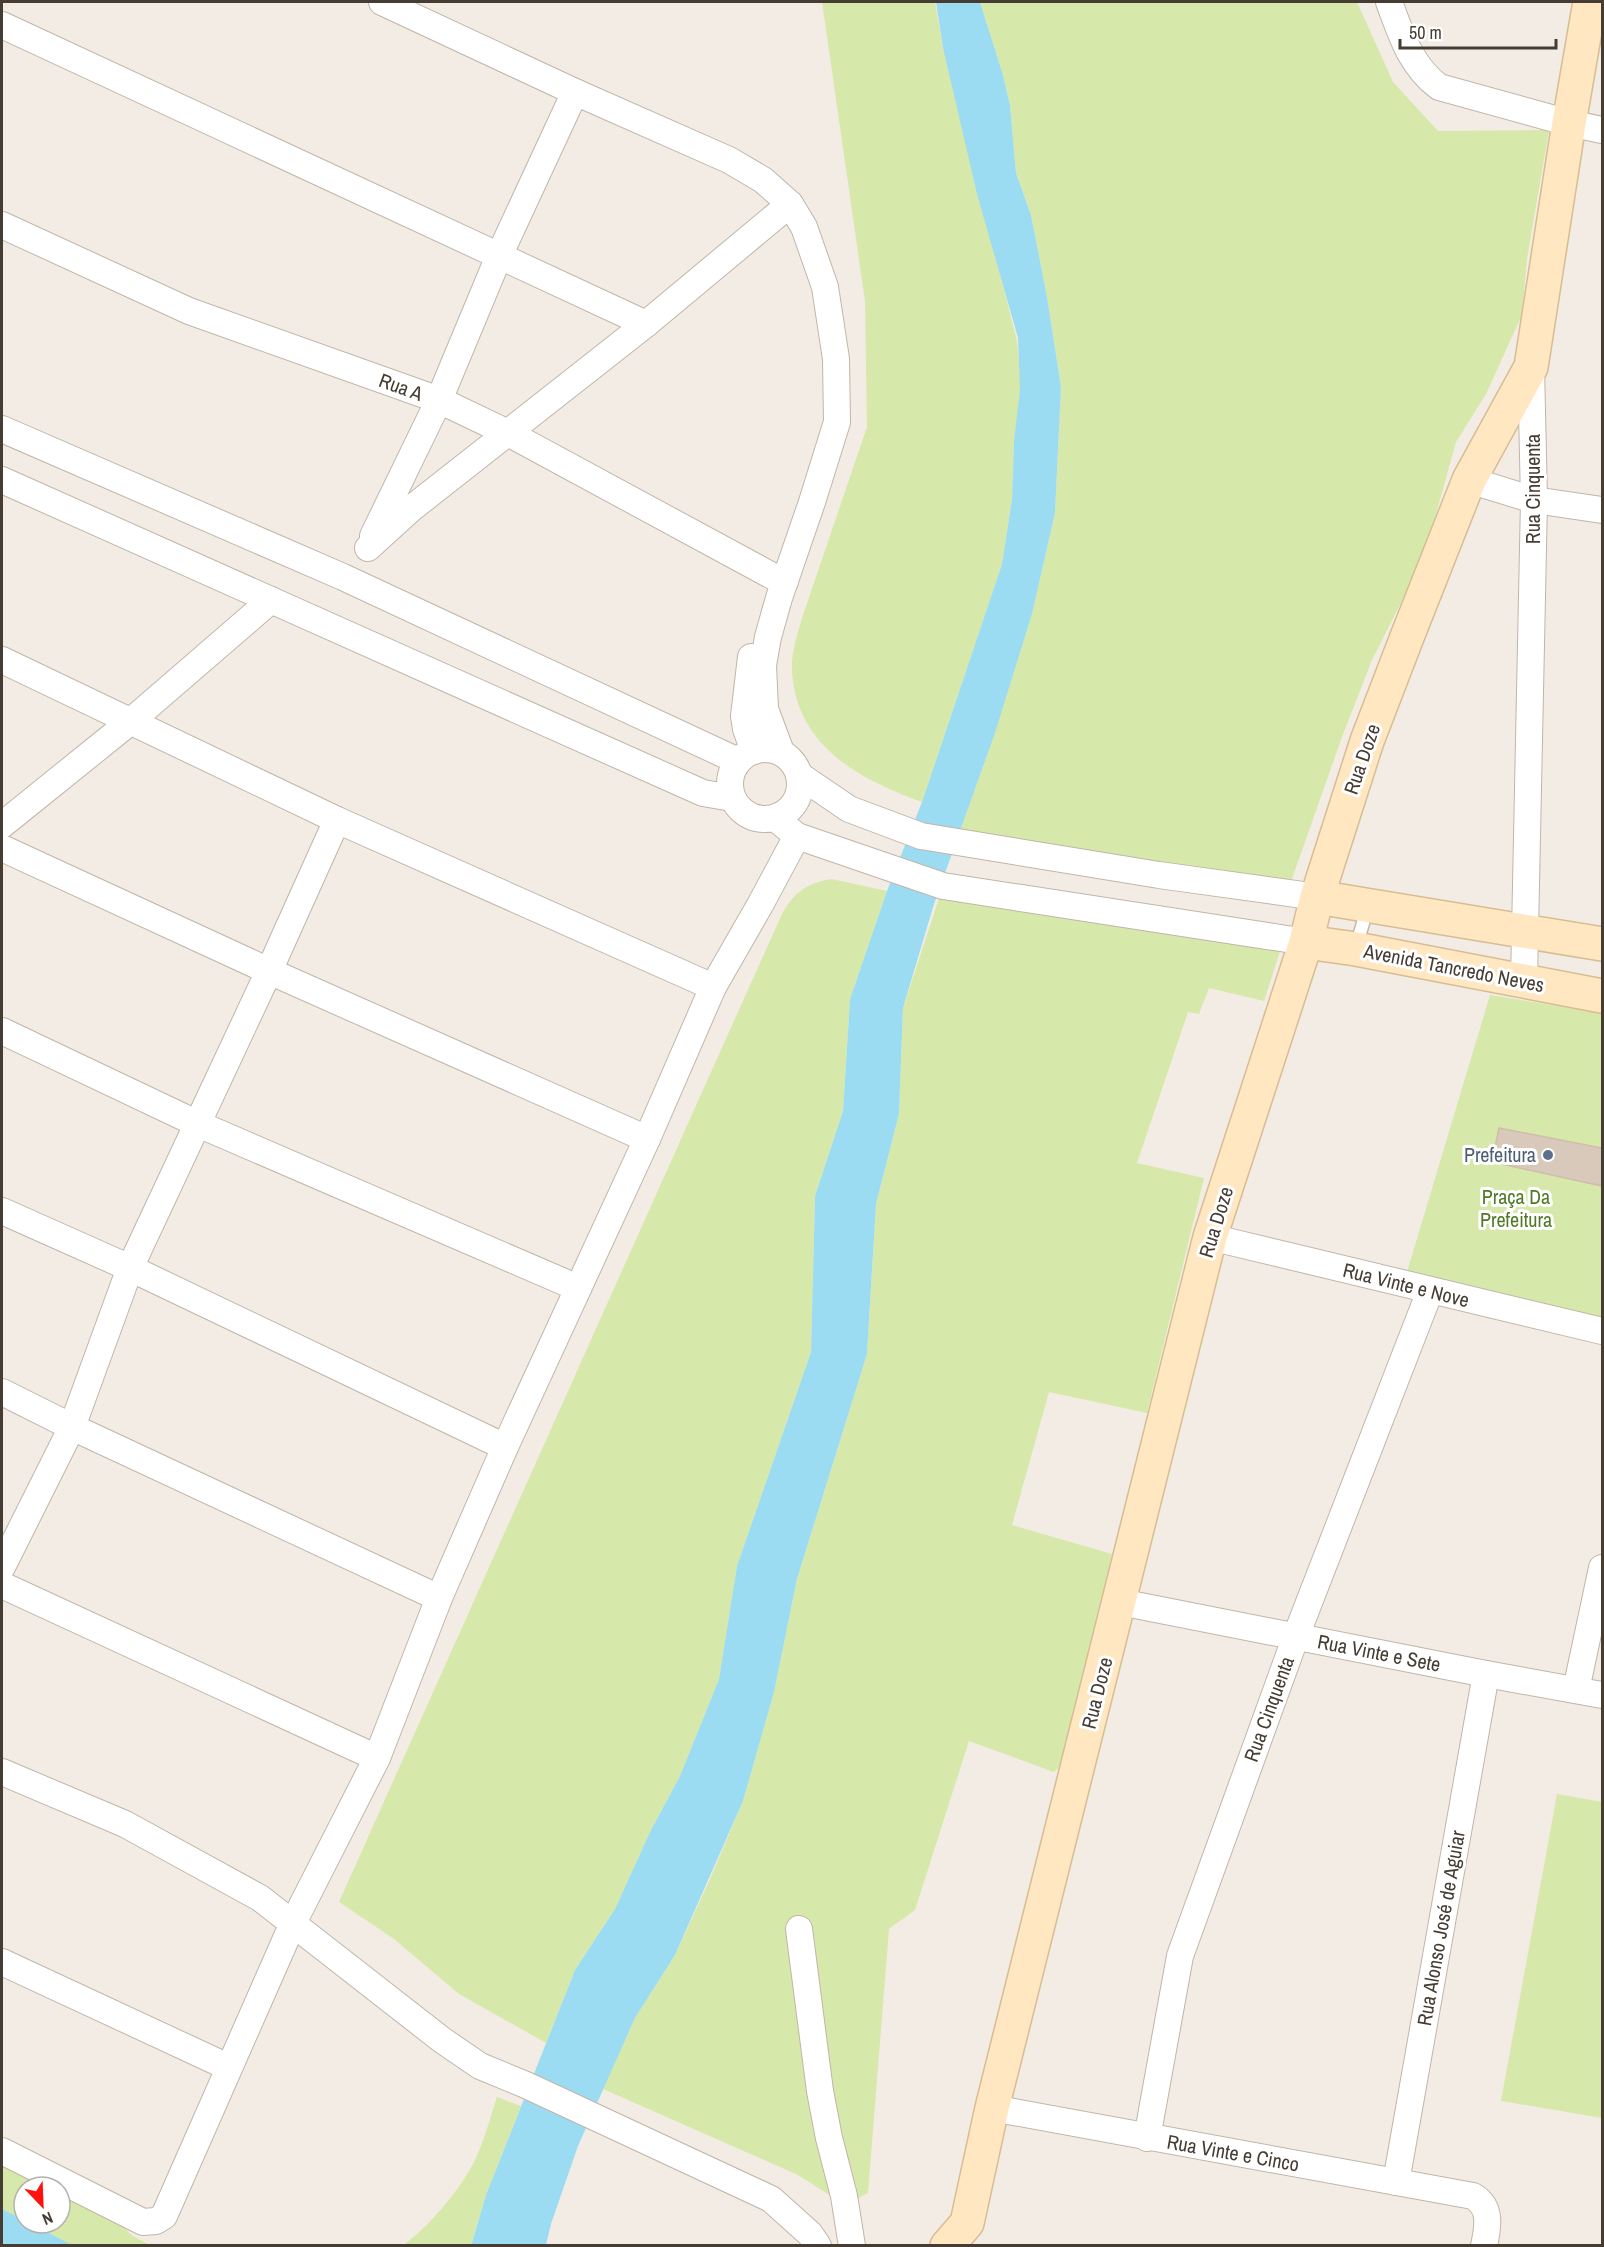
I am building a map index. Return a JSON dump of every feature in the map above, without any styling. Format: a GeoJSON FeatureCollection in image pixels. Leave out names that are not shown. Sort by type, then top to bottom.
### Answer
{"type":"FeatureCollection","features":[{"type":"Feature","properties":{"kind":"street"},"geometry":{"type":"LineString","coordinates":[[2,429],[746,756],[772,749],[781,752],[795,764],[799,774],[801,786],[794,806],[776,818],[764,820],[754,818],[744,813],[732,798],[730,778],[746,756],[744,716],[755,636],[795,549],[837,422],[836,359],[825,287],[804,227],[790,204],[763,180],[729,160],[575,92],[382,2]]}},
{"type":"Feature","properties":{"kind":"street"},"geometry":{"type":"LineString","coordinates":[[1389,2],[1405,45],[1420,70],[1426,77],[1447,90],[1569,123],[1602,129]]}},
{"type":"Feature","properties":{"kind":"street","name":"Rua Cinquenta"},"geometry":{"type":"LineString","coordinates":[[1524,981],[1534,500],[1532,367],[1590,2]]}},
{"type":"Feature","properties":{"kind":"street"},"geometry":{"type":"LineString","coordinates":[[2,25],[646,324]]}},
{"type":"Feature","properties":{"kind":"street"},"geometry":{"type":"LineString","coordinates":[[368,548],[439,400],[499,256],[575,92]]}},
{"type":"Feature","properties":{"kind":"street"},"geometry":{"type":"LineString","coordinates":[[343,577],[368,548],[412,508],[646,324],[790,204]]}},
{"type":"Feature","properties":{"kind":"street","name":"Rua A"},"geometry":{"type":"LineString","coordinates":[[2,225],[189,311],[439,400],[508,433],[780,580]]}},
{"type":"Feature","properties":{"kind":"street","name":"Rua Doze"},"geometry":{"type":"LineString","coordinates":[[961,2238],[1210,1237],[1306,942],[1317,897],[1367,741],[1469,480],[1532,367]]}},
{"type":"Feature","properties":{"kind":"street"},"geometry":{"type":"LineString","coordinates":[[2,480],[703,793],[732,798]]}},
{"type":"Feature","properties":{"kind":"street"},"geometry":{"type":"LineString","coordinates":[[1469,480],[1534,500],[1602,510]]}},
{"type":"Feature","properties":{"kind":"street"},"geometry":{"type":"LineString","coordinates":[[780,580],[763,665],[765,709],[781,752]]}},
{"type":"Feature","properties":{"kind":"street"},"geometry":{"type":"LineString","coordinates":[[2,825],[131,721],[272,600]]}},
{"type":"Feature","properties":{"kind":"street"},"geometry":{"type":"LineString","coordinates":[[2,660],[337,820],[713,987]]}},
{"type":"Feature","properties":{"kind":"street"},"geometry":{"type":"LineString","coordinates":[[799,774],[849,809],[921,836],[1159,875],[1368,905],[1602,944]]}},
{"type":"Feature","properties":{"kind":"street"},"geometry":{"type":"LineString","coordinates":[[776,818],[796,836],[943,886],[1306,942]]}},
{"type":"Feature","properties":{"kind":"street"},"geometry":{"type":"LineString","coordinates":[[2,1567],[72,1428],[130,1268],[337,820]]}},
{"type":"Feature","properties":{"kind":"street"},"geometry":{"type":"LineString","coordinates":[[2,2151],[143,2222],[156,2221],[164,2216],[293,1923],[377,1758],[439,1598],[647,1139],[713,987],[796,836]]}},
{"type":"Feature","properties":{"kind":"street"},"geometry":{"type":"LineString","coordinates":[[2,848],[269,971],[647,1139]]}},
{"type":"Feature","properties":{"kind":"street","name":"Avenida Tancredo Neves"},"geometry":{"type":"LineString","coordinates":[[1306,942],[1356,949],[1602,996]]}},
{"type":"Feature","properties":{"kind":"street"},"geometry":{"type":"LineString","coordinates":[[2,1031],[198,1124],[578,1288]]}},
{"type":"Feature","properties":{"kind":"street"},"geometry":{"type":"LineString","coordinates":[[2,1211],[130,1268],[505,1448]]}},
{"type":"Feature","properties":{"kind":"street","name":"Rua Vinte e Nove"},"geometry":{"type":"LineString","coordinates":[[1210,1237],[1602,1331]]}},
{"type":"Feature","properties":{"kind":"street","name":"Rua Cinquenta"},"geometry":{"type":"LineString","coordinates":[[1147,2138],[1180,1956],[1296,1636],[1430,1291]]}},
{"type":"Feature","properties":{"kind":"street"},"geometry":{"type":"LineString","coordinates":[[2,1392],[72,1428],[439,1598]]}},
{"type":"Feature","properties":{"kind":"street"},"geometry":{"type":"LineString","coordinates":[[1576,1690],[1602,1568]]}},
{"type":"Feature","properties":{"kind":"street"},"geometry":{"type":"LineString","coordinates":[[2,1586],[377,1758]]}},
{"type":"Feature","properties":{"kind":"street","name":"Rua Vinte e Sete"},"geometry":{"type":"LineString","coordinates":[[1120,1602],[1602,1695]]}},
{"type":"Feature","properties":{"kind":"street","name":"Rua Alonso José de Aguiar"},"geometry":{"type":"LineString","coordinates":[[1396,2182],[1486,1674]]}},
{"type":"Feature","properties":{"kind":"street"},"geometry":{"type":"LineString","coordinates":[[2,1772],[125,1824],[260,1898],[442,2040],[480,2066],[526,2085],[771,2199],[810,2234],[818,2246]]}},
{"type":"Feature","properties":{"kind":"street"},"geometry":{"type":"LineString","coordinates":[[799,1929],[820,2091],[844,2196],[852,2246]]}},
{"type":"Feature","properties":{"kind":"street"},"geometry":{"type":"LineString","coordinates":[[2,1962],[228,2067]]}},
{"type":"Feature","properties":{"kind":"street","name":"Rua Vinte e Cinco"},"geometry":{"type":"LineString","coordinates":[[992,2108],[1473,2196],[1480,2200],[1487,2211],[1488,2227],[1484,2246]]}},
{"type":"Feature","properties":{"kind":"lane"},"geometry":{"type":"LineString","coordinates":[[1356,949],[1368,905]]}},
{"type":"Feature","properties":{"kind":"green space"},"geometry":{"type":"Polygon","coordinates":[[[822,2],[935,2],[943,48],[1017,341],[1022,389],[1014,440],[1012,499],[1002,564],[922,802],[876,783],[855,771],[819,740],[805,720],[796,697],[792,671],[796,637],[867,427],[865,301],[822,2]]]}},
{"type":"Feature","properties":{"kind":"green space"},"geometry":{"type":"Polygon","coordinates":[[[980,2],[1357,2],[1393,82],[1438,131],[1549,130],[1527,259],[1522,315],[1486,394],[1456,442],[1424,557],[1372,660],[1287,893],[959,834],[995,732],[1032,614],[1055,513],[1061,387],[1031,215],[1016,173],[1010,105],[980,2]]]}},
{"type":"Feature","properties":{"kind":"green space"},"geometry":{"type":"Polygon","coordinates":[[[832,879],[887,891],[850,999],[843,1111],[815,1196],[811,1352],[737,1566],[719,1679],[680,1776],[650,1832],[615,1909],[575,1970],[546,2043],[459,1994],[394,1939],[339,1902],[781,916],[790,901],[801,890],[815,883],[832,879]]]}},
{"type":"Feature","properties":{"kind":"green space"},"geometry":{"type":"Polygon","coordinates":[[[943,886],[1284,939],[1264,1001],[1209,988],[1199,1014],[1188,1012],[1137,1163],[1204,1178],[1147,1413],[1049,1392],[1012,1525],[1112,1554],[1069,1757],[1054,1772],[969,1741],[915,1910],[889,1929],[868,2193],[845,2205],[798,2175],[603,2089],[635,2018],[675,1955],[710,1879],[743,1801],[774,1692],[797,1579],[867,1354],[876,1204],[899,1114],[903,1008],[943,886]]]}},
{"type":"Feature","properties":{"kind":"green space","name":"Praça Da Prefeitura"},"geometry":{"type":"Polygon","coordinates":[[[1490,995],[1602,1013],[1602,1319],[1407,1272],[1490,995]]]}},
{"type":"Feature","properties":{"kind":"green space"},"geometry":{"type":"Polygon","coordinates":[[[1557,1794],[1602,1802],[1602,2118],[1501,2101],[1557,1794]]]}},
{"type":"Feature","properties":{"kind":"green space"},"geometry":{"type":"Polygon","coordinates":[[[497,2097],[521,2106],[486,2195],[471,2245],[402,2246],[433,2219],[468,2173],[481,2146],[497,2097]]]}},
{"type":"Feature","properties":{"kind":"green space"},"geometry":{"type":"Polygon","coordinates":[[[2,2164],[25,2175],[12,2175],[12,2218],[2,2213],[2,2164]]]}},
{"type":"Feature","properties":{"kind":"green space"},"geometry":{"type":"Polygon","coordinates":[[[72,2198],[117,2219],[131,2235],[150,2245],[66,2245],[46,2235],[72,2235],[72,2198]]]}},
{"type":"Feature","properties":{"kind":"water"},"geometry":{"type":"Polygon","coordinates":[[[936,2],[980,2],[1010,105],[1016,173],[1031,215],[1061,387],[1055,513],[1032,614],[995,733],[934,904],[903,1008],[899,1114],[876,1204],[867,1354],[797,1579],[774,1692],[743,1801],[675,1955],[635,2018],[578,2146],[546,2245],[471,2246],[486,2195],[575,1970],[615,1909],[650,1832],[680,1776],[719,1679],[737,1566],[811,1352],[815,1196],[843,1111],[850,999],[887,891],[922,802],[1002,564],[1012,499],[1014,440],[1020,390],[1018,338],[977,194],[943,48],[936,2]]]}},
{"type":"Feature","properties":{"kind":"water"},"geometry":{"type":"Polygon","coordinates":[[[2,2209],[12,2214],[12,2235],[52,2235],[72,2245],[2,2245],[2,2209]]]}},
{"type":"Feature","properties":{"kind":"building","name":"Prefeitura"},"geometry":{"type":"Polygon","coordinates":[[[1499,1128],[1602,1148],[1602,1186],[1492,1162],[1499,1128]]]}},
{"type":"Feature","properties":{"kind":"place","name":"Prefeitura"},"geometry":{"type":"Point","coordinates":[1548,1155]}}]}
